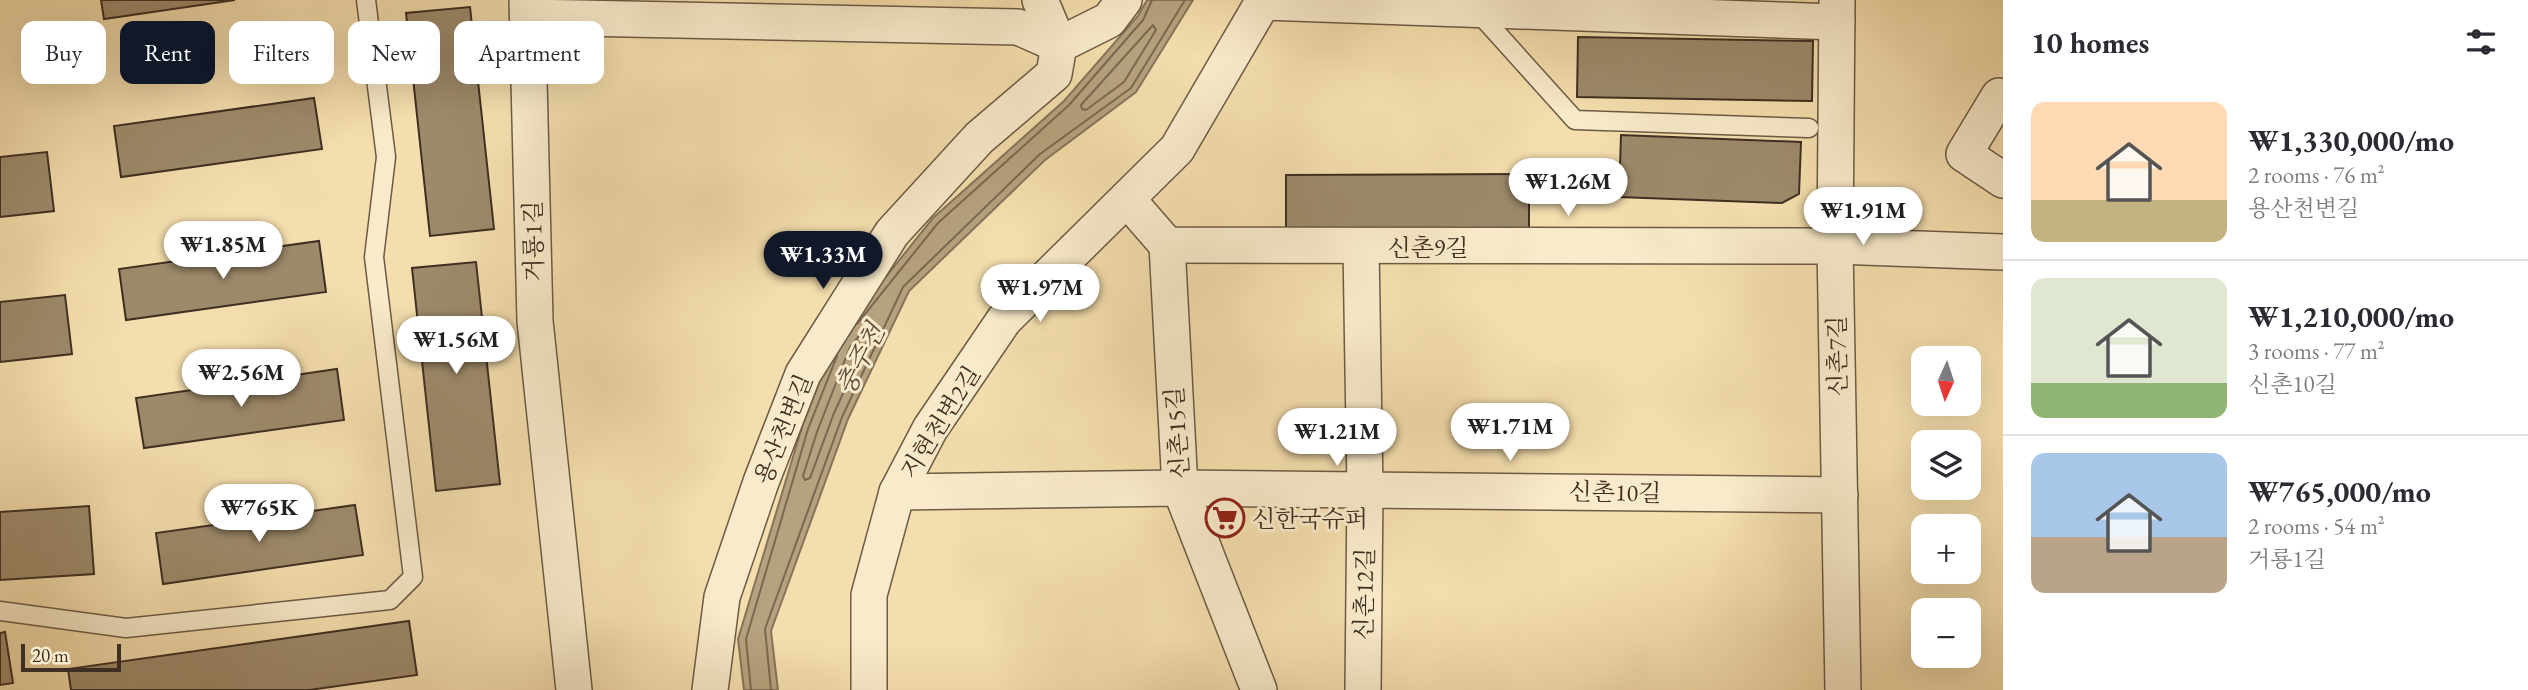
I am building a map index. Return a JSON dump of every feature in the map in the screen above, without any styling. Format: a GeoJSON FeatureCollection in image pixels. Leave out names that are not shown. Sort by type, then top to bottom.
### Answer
{"type":"FeatureCollection","features":[{"type":"Feature","properties":{"kind":"street"},"geometry":{"type":"LineString","coordinates":[[1040,0],[1059,45]]}},
{"type":"Feature","properties":{"kind":"street"},"geometry":{"type":"LineString","coordinates":[[1059,45],[1109,20],[1124,0]]}},
{"type":"Feature","properties":{"kind":"street","name":"신촌7길"},"geometry":{"type":"LineString","coordinates":[[1264,1],[1475,9],[1639,7],[1837,11],[1835,246],[1843,690]]}},
{"type":"Feature","properties":{"kind":"street","name":"지현천변2길"},"geometry":{"type":"LineString","coordinates":[[869,690],[869,596],[897,492],[930,429],[1004,320],[1177,149],[1264,1]]}},
{"type":"Feature","properties":{"kind":"street"},"geometry":{"type":"LineString","coordinates":[[527,9],[1018,27],[1059,45]]}},
{"type":"Feature","properties":{"kind":"street","name":"거룡1길"},"geometry":{"type":"LineString","coordinates":[[527,9],[535,321],[574,690]]}},
{"type":"Feature","properties":{"kind":"street","name":"용산천변길"},"geometry":{"type":"LineString","coordinates":[[710,690],[722,597],[761,482],[803,374],[892,233],[979,138],[1054,74],[1059,45]]}},
{"type":"Feature","properties":{"kind":"street"},"geometry":{"type":"LineString","coordinates":[[1999,96],[1964,154],[2003,180]]}},
{"type":"Feature","properties":{"kind":"street"},"geometry":{"type":"LineString","coordinates":[[1127,199],[1167,245]]}},
{"type":"Feature","properties":{"kind":"street","name":"신촌9길"},"geometry":{"type":"LineString","coordinates":[[1167,245],[1835,246],[2003,252]]}},
{"type":"Feature","properties":{"kind":"street","name":"신촌15길"},"geometry":{"type":"LineString","coordinates":[[1167,245],[1180,488],[1259,690]]}},
{"type":"Feature","properties":{"kind":"street","name":"신촌12길"},"geometry":{"type":"LineString","coordinates":[[1361,247],[1365,490],[1363,690]]}},
{"type":"Feature","properties":{"kind":"street","name":"신촌10길"},"geometry":{"type":"LineString","coordinates":[[897,492],[1180,488],[1840,495]]}},
{"type":"Feature","properties":{"kind":"lane"},"geometry":{"type":"LineString","coordinates":[[0,611],[126,628],[390,600],[413,576],[374,257],[386,157],[366,0]]}},
{"type":"Feature","properties":{"kind":"lane"},"geometry":{"type":"LineString","coordinates":[[1475,9],[1575,120],[1808,128]]}},
{"type":"Feature","properties":{"kind":"water","name":"충주천"},"geometry":{"type":"Polygon","coordinates":[[[1147,0],[1193,0],[1136,92],[1045,160],[909,291],[848,419],[771,631],[778,690],[744,690],[738,639],[802,427],[836,339],[933,218],[1064,101],[1138,16],[1147,0]]]}},
{"type":"Feature","properties":{"kind":"building"},"geometry":{"type":"Polygon","coordinates":[[[101,0],[235,0],[104,19],[101,0]]]}},
{"type":"Feature","properties":{"kind":"building"},"geometry":{"type":"Polygon","coordinates":[[[470,7],[472,21],[454,21],[454,84],[478,84],[494,229],[430,236],[414,84],[440,84],[440,21],[407,21],[406,13],[470,7]]]}},
{"type":"Feature","properties":{"kind":"building"},"geometry":{"type":"Polygon","coordinates":[[[1578,37],[1813,41],[1812,101],[1577,97],[1578,37]]]}},
{"type":"Feature","properties":{"kind":"building"},"geometry":{"type":"Polygon","coordinates":[[[314,98],[322,149],[121,177],[114,126],[314,98]]]}},
{"type":"Feature","properties":{"kind":"building"},"geometry":{"type":"Polygon","coordinates":[[[1621,135],[1801,142],[1799,194],[1782,203],[1619,197],[1621,135]]]}},
{"type":"Feature","properties":{"kind":"building"},"geometry":{"type":"Polygon","coordinates":[[[47,152],[54,211],[0,217],[0,157],[47,152]]]}},
{"type":"Feature","properties":{"kind":"building"},"geometry":{"type":"Polygon","coordinates":[[[1529,174],[1529,234],[1286,235],[1286,175],[1529,174]]]}},
{"type":"Feature","properties":{"kind":"building"},"geometry":{"type":"Polygon","coordinates":[[[319,241],[326,292],[126,320],[119,269],[319,241]]]}},
{"type":"Feature","properties":{"kind":"building"},"geometry":{"type":"Polygon","coordinates":[[[476,262],[500,484],[436,491],[412,268],[476,262]]]}},
{"type":"Feature","properties":{"kind":"building"},"geometry":{"type":"Polygon","coordinates":[[[65,295],[72,354],[0,362],[0,302],[65,295]]]}},
{"type":"Feature","properties":{"kind":"building"},"geometry":{"type":"Polygon","coordinates":[[[337,369],[344,420],[144,448],[136,398],[337,369]]]}},
{"type":"Feature","properties":{"kind":"building"},"geometry":{"type":"Polygon","coordinates":[[[355,505],[363,555],[163,584],[156,533],[355,505]]]}},
{"type":"Feature","properties":{"kind":"building"},"geometry":{"type":"Polygon","coordinates":[[[89,506],[94,574],[0,580],[0,512],[89,506]]]}},
{"type":"Feature","properties":{"kind":"building"},"geometry":{"type":"Polygon","coordinates":[[[409,621],[417,675],[309,690],[71,690],[68,669],[409,621]]]}},
{"type":"Feature","properties":{"kind":"building"},"geometry":{"type":"Polygon","coordinates":[[[5,632],[13,683],[0,685],[0,633],[5,632]]]}},
{"type":"Feature","properties":{"kind":"place","name":"신한국슈퍼"},"geometry":{"type":"Point","coordinates":[1225,518]}}]}
